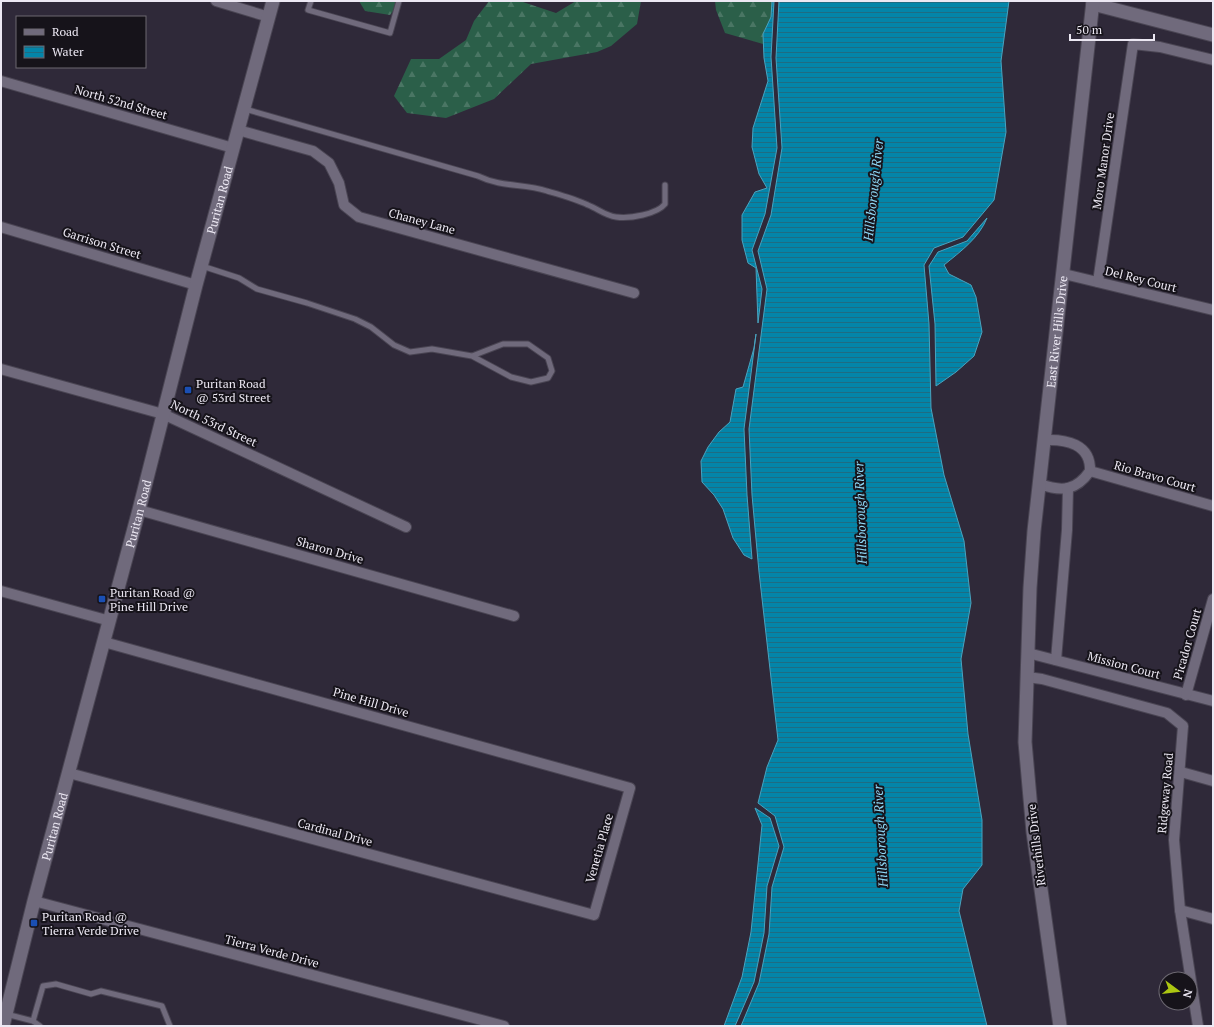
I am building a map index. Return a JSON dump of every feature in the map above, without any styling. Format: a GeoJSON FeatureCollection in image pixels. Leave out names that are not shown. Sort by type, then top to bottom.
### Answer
{"type":"FeatureCollection","features":[{"type":"Feature","properties":{"kind":"street"},"geometry":{"type":"LineString","coordinates":[[216,1],[269,17]]}},
{"type":"Feature","properties":{"kind":"street","name":"Puritan Road"},"geometry":{"type":"LineString","coordinates":[[3,1018],[110,621],[201,266],[273,1]]}},
{"type":"Feature","properties":{"kind":"street"},"geometry":{"type":"LineString","coordinates":[[1093,3],[1213,35]]}},
{"type":"Feature","properties":{"kind":"street","name":"East River Hills Drive"},"geometry":{"type":"LineString","coordinates":[[1028,658],[1030,588],[1040,484],[1093,3]]}},
{"type":"Feature","properties":{"kind":"street","name":"Moro Manor Drive"},"geometry":{"type":"LineString","coordinates":[[1098,282],[1133,44],[1160,47],[1213,60]]}},
{"type":"Feature","properties":{"kind":"street","name":"North 52nd Street"},"geometry":{"type":"LineString","coordinates":[[1,81],[233,148]]}},
{"type":"Feature","properties":{"kind":"street","name":"Chaney Lane"},"geometry":{"type":"LineString","coordinates":[[238,130],[313,151],[329,163],[339,183],[344,205],[359,217],[634,293]]}},
{"type":"Feature","properties":{"kind":"street","name":"Garrison Street"},"geometry":{"type":"LineString","coordinates":[[1,227],[196,285]]}},
{"type":"Feature","properties":{"kind":"street","name":"Del Rey Court"},"geometry":{"type":"LineString","coordinates":[[1064,274],[1213,310]]}},
{"type":"Feature","properties":{"kind":"street","name":"North 53rd Street"},"geometry":{"type":"LineString","coordinates":[[1,369],[163,414],[406,527]]}},
{"type":"Feature","properties":{"kind":"street"},"geometry":{"type":"LineString","coordinates":[[1040,484],[1055,489],[1068,488],[1082,483],[1090,471],[1084,451],[1074,444],[1062,440],[1045,440]]}},
{"type":"Feature","properties":{"kind":"street","name":"Rio Bravo Court"},"geometry":{"type":"LineString","coordinates":[[1090,471],[1213,506]]}},
{"type":"Feature","properties":{"kind":"street"},"geometry":{"type":"LineString","coordinates":[[1056,660],[1067,530],[1068,488]]}},
{"type":"Feature","properties":{"kind":"street","name":"Sharon Drive"},"geometry":{"type":"LineString","coordinates":[[139,510],[514,616]]}},
{"type":"Feature","properties":{"kind":"street"},"geometry":{"type":"LineString","coordinates":[[1,591],[110,621]]}},
{"type":"Feature","properties":{"kind":"street","name":"Picador Court"},"geometry":{"type":"LineString","coordinates":[[1186,695],[1213,600]]}},
{"type":"Feature","properties":{"kind":"street","name":"Pine Hill Drive"},"geometry":{"type":"LineString","coordinates":[[104,642],[630,788]]}},
{"type":"Feature","properties":{"kind":"street","name":"Mission Court"},"geometry":{"type":"LineString","coordinates":[[1028,658],[1056,660],[1213,702]]}},
{"type":"Feature","properties":{"kind":"street","name":"Riverhills Drive"},"geometry":{"type":"LineString","coordinates":[[1028,658],[1025,742],[1033,832],[1060,1026]]}},
{"type":"Feature","properties":{"kind":"street","name":"Ridgeway Road"},"geometry":{"type":"LineString","coordinates":[[1027,677],[1042,679],[1167,713],[1183,726],[1181,772],[1174,840],[1180,910],[1198,1026]]}},
{"type":"Feature","properties":{"kind":"street"},"geometry":{"type":"LineString","coordinates":[[1181,772],[1213,781]]}},
{"type":"Feature","properties":{"kind":"street","name":"Cardinal Drive"},"geometry":{"type":"LineString","coordinates":[[69,773],[594,915]]}},
{"type":"Feature","properties":{"kind":"street","name":"Venetia Place"},"geometry":{"type":"LineString","coordinates":[[594,915],[630,788]]}},
{"type":"Feature","properties":{"kind":"street","name":"Tierra Verde Drive"},"geometry":{"type":"LineString","coordinates":[[34,901],[504,1026]]}},
{"type":"Feature","properties":{"kind":"street"},"geometry":{"type":"LineString","coordinates":[[1180,910],[1213,919]]}},
{"type":"Feature","properties":{"kind":"lane"},"geometry":{"type":"LineString","coordinates":[[311,1],[308,10],[390,33],[399,1]]}},
{"type":"Feature","properties":{"kind":"lane"},"geometry":{"type":"LineString","coordinates":[[244,109],[456,169],[492,182],[546,190],[587,204],[609,216],[625,217],[654,212],[661,209],[665,204],[665,184]]}},
{"type":"Feature","properties":{"kind":"lane"},"geometry":{"type":"LineString","coordinates":[[201,266],[239,278],[257,289],[306,302],[355,319],[371,327],[394,345],[410,352],[432,349],[472,356],[512,377],[531,382],[548,378],[552,371],[548,358],[528,344],[503,344],[472,356]]}},
{"type":"Feature","properties":{"kind":"lane"},"geometry":{"type":"LineString","coordinates":[[34,1021],[42,986],[56,984],[92,994],[101,991],[162,1006],[170,1026]]}},
{"type":"Feature","properties":{"kind":"lane"},"geometry":{"type":"LineString","coordinates":[[3,1018],[34,1021],[40,1026]]}},
{"type":"Feature","properties":{"kind":"green space"},"geometry":{"type":"Polygon","coordinates":[[[359,1],[401,1],[390,15],[365,11],[359,1]]]}},
{"type":"Feature","properties":{"kind":"green space"},"geometry":{"type":"Polygon","coordinates":[[[489,1],[520,1],[556,13],[576,1],[641,1],[637,24],[611,46],[597,52],[531,64],[494,99],[446,118],[407,113],[394,96],[411,59],[439,59],[466,40],[474,21],[489,1]]]}},
{"type":"Feature","properties":{"kind":"green space"},"geometry":{"type":"Polygon","coordinates":[[[715,1],[772,1],[771,17],[763,34],[763,44],[725,33],[716,10],[715,1]]]}},
{"type":"Feature","properties":{"kind":"water"},"geometry":{"type":"Polygon","coordinates":[[[772,1],[774,1],[771,57],[777,148],[765,214],[752,250],[762,289],[758,323],[756,268],[748,263],[742,240],[742,215],[755,192],[767,188],[759,174],[752,147],[753,128],[768,81],[764,58],[763,34],[771,17],[772,1]]]}},
{"type":"Feature","properties":{"kind":"water","name":"Hillsborough River"},"geometry":{"type":"Polygon","coordinates":[[[779,1],[1009,1],[1001,61],[1006,132],[994,200],[963,237],[934,248],[924,265],[929,324],[931,408],[944,475],[964,541],[971,603],[961,659],[968,734],[982,820],[982,865],[963,889],[959,911],[987,1026],[741,1026],[759,983],[769,934],[772,887],[784,847],[775,816],[758,803],[767,767],[778,740],[759,572],[752,495],[749,429],[767,289],[758,251],[771,215],[782,148],[776,58],[779,1]]]}},
{"type":"Feature","properties":{"kind":"water"},"geometry":{"type":"Polygon","coordinates":[[[987,218],[984,225],[974,238],[944,265],[949,274],[971,285],[976,297],[982,332],[974,356],[956,372],[936,386],[935,324],[929,266],[938,252],[967,241],[987,218]]]}},
{"type":"Feature","properties":{"kind":"water"},"geometry":{"type":"Polygon","coordinates":[[[756,334],[744,429],[752,559],[744,555],[733,538],[723,509],[714,495],[702,482],[701,461],[708,447],[719,432],[730,422],[736,389],[743,387],[754,348],[756,334]]]}},
{"type":"Feature","properties":{"kind":"water"},"geometry":{"type":"Polygon","coordinates":[[[755,808],[770,818],[779,846],[767,886],[764,933],[754,982],[735,1026],[724,1026],[742,977],[751,932],[762,825],[755,808]]]}},
{"type":"Feature","properties":{"kind":"place","name":"Puritan Road @ 53rd Street"},"geometry":{"type":"Point","coordinates":[188,390]}},
{"type":"Feature","properties":{"kind":"place","name":"Puritan Road @ Pine Hill Drive"},"geometry":{"type":"Point","coordinates":[102,599]}},
{"type":"Feature","properties":{"kind":"place","name":"Puritan Road @ Tierra Verde Drive"},"geometry":{"type":"Point","coordinates":[34,923]}}]}
